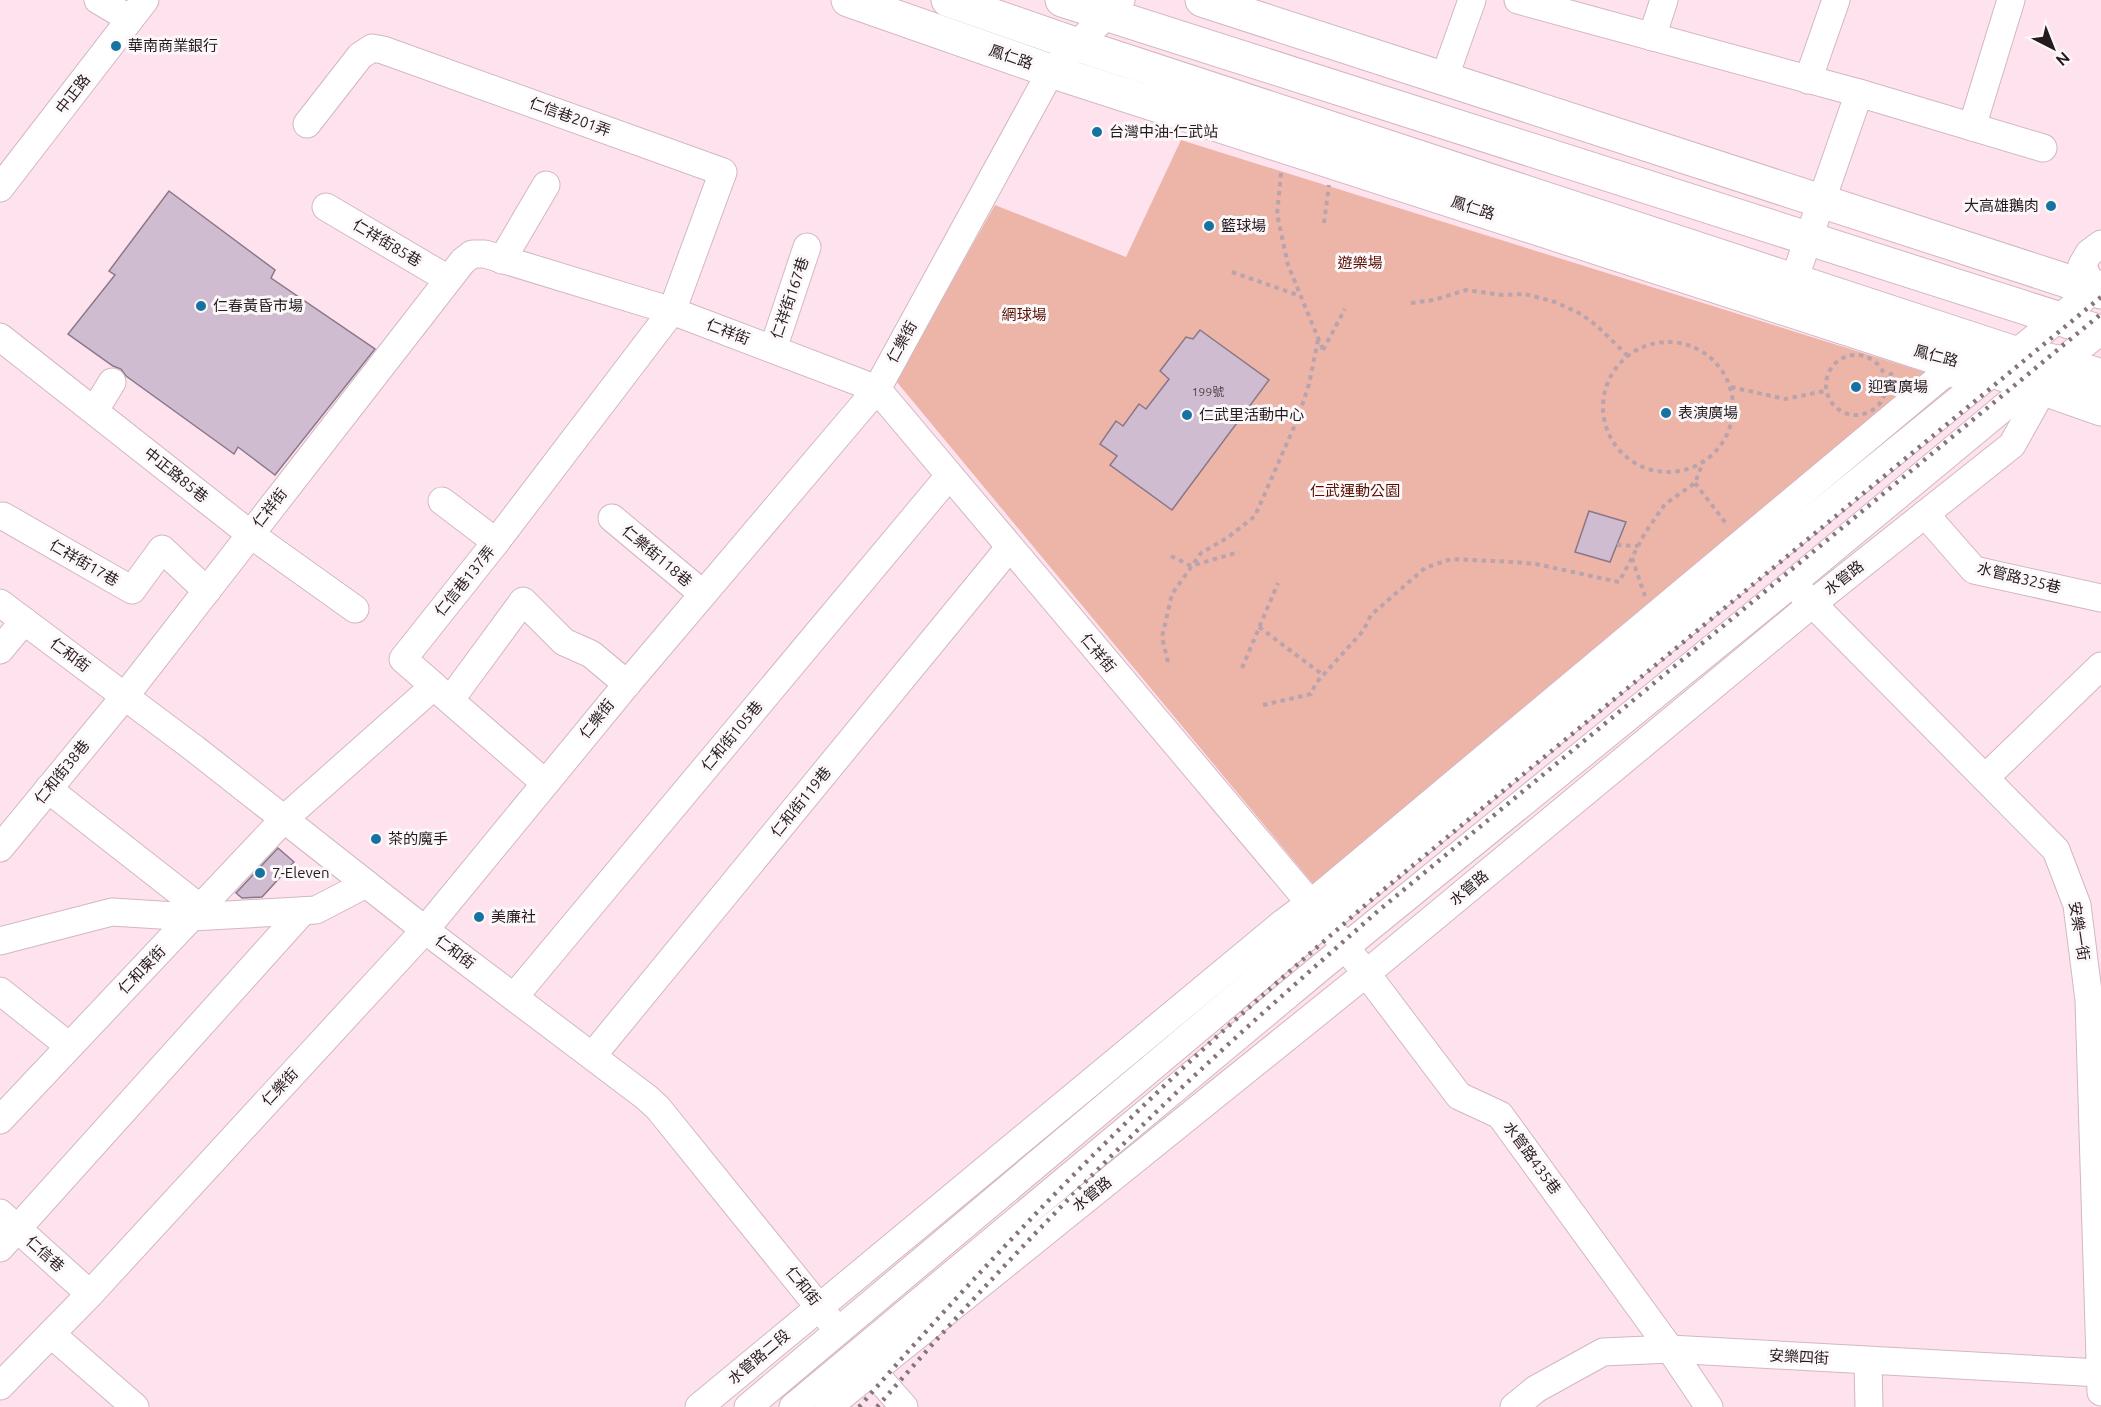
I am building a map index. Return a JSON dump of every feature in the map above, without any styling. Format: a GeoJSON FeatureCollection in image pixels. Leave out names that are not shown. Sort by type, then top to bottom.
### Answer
{"type":"FeatureCollection","features":[{"type":"Feature","properties":{"kind":"main road","name":"鳳仁路"},"geometry":{"type":"LineString","coordinates":[[848,0],[1051,71],[1912,350],[2004,362],[2062,363],[2101,376]]}},
{"type":"Feature","properties":{"kind":"main road","name":"鳳仁路"},"geometry":{"type":"LineString","coordinates":[[948,0],[1078,45],[1794,280],[2004,362],[2032,384],[2101,409]]}},
{"type":"Feature","properties":{"kind":"main road"},"geometry":{"type":"LineString","coordinates":[[1062,0],[1114,8],[1808,239],[2101,331]]}},
{"type":"Feature","properties":{"kind":"main road"},"geometry":{"type":"LineString","coordinates":[[1202,0],[2099,289]]}},
{"type":"Feature","properties":{"kind":"street"},"geometry":{"type":"LineString","coordinates":[[98,0],[138,10]]}},
{"type":"Feature","properties":{"kind":"street"},"geometry":{"type":"LineString","coordinates":[[1444,79],[1472,0]]}},
{"type":"Feature","properties":{"kind":"street"},"geometry":{"type":"LineString","coordinates":[[1518,0],[1859,93],[2043,148]]}},
{"type":"Feature","properties":{"kind":"street"},"geometry":{"type":"LineString","coordinates":[[1652,37],[1664,0]]}},
{"type":"Feature","properties":{"kind":"street"},"geometry":{"type":"LineString","coordinates":[[1808,80],[1836,0]]}},
{"type":"Feature","properties":{"kind":"street"},"geometry":{"type":"LineString","coordinates":[[1972,127],[2011,0]]}},
{"type":"Feature","properties":{"kind":"street","name":"仁樂街"},"geometry":{"type":"LineString","coordinates":[[0,1386],[90,1294],[425,930],[627,684],[877,389],[1051,71],[1114,8]]}},
{"type":"Feature","properties":{"kind":"street","name":"中正路"},"geometry":{"type":"LineString","coordinates":[[0,188],[138,10]]}},
{"type":"Feature","properties":{"kind":"street","name":"仁信巷201弄"},"geometry":{"type":"LineString","coordinates":[[307,124],[360,56],[372,48],[723,172],[672,311]]}},
{"type":"Feature","properties":{"kind":"street"},"geometry":{"type":"LineString","coordinates":[[1794,280],[1859,93]]}},
{"type":"Feature","properties":{"kind":"street"},"geometry":{"type":"LineString","coordinates":[[502,260],[546,185]]}},
{"type":"Feature","properties":{"kind":"street","name":"仁祥街85巷"},"geometry":{"type":"LineString","coordinates":[[326,207],[448,279]]}},
{"type":"Feature","properties":{"kind":"street"},"geometry":{"type":"LineString","coordinates":[[819,1307],[1283,923],[1318,912],[1768,555],[2004,362],[2099,289],[2082,266],[2089,253],[2101,244]]}},
{"type":"Feature","properties":{"kind":"street","name":"仁祥街167巷"},"geometry":{"type":"LineString","coordinates":[[773,349],[807,247]]}},
{"type":"Feature","properties":{"kind":"street","name":"仁祥街"},"geometry":{"type":"LineString","coordinates":[[125,696],[448,279],[472,254],[485,255],[672,311],[877,389],[1318,912]]}},
{"type":"Feature","properties":{"kind":"street","name":"仁信巷137弄"},"geometry":{"type":"LineString","coordinates":[[442,693],[403,659],[496,542],[672,311]]}},
{"type":"Feature","properties":{"kind":"street","name":"水管路"},"geometry":{"type":"LineString","coordinates":[[865,1362],[1346,947],[2032,384],[2101,331]]}},
{"type":"Feature","properties":{"kind":"street","name":"中正路85巷"},"geometry":{"type":"LineString","coordinates":[[0,337],[250,534],[355,609]]}},
{"type":"Feature","properties":{"kind":"street"},"geometry":{"type":"LineString","coordinates":[[838,1331],[1318,912],[1944,374],[2004,362]]}},
{"type":"Feature","properties":{"kind":"street"},"geometry":{"type":"LineString","coordinates":[[95,410],[112,382]]}},
{"type":"Feature","properties":{"kind":"street","name":"水管路"},"geometry":{"type":"LineString","coordinates":[[865,1362],[1366,973],[1812,604],[2012,445],[2036,402],[2032,384]]}},
{"type":"Feature","properties":{"kind":"street","name":"仁和街105巷"},"geometry":{"type":"LineString","coordinates":[[514,997],[950,476]]}},
{"type":"Feature","properties":{"kind":"street"},"geometry":{"type":"LineString","coordinates":[[442,501],[496,542]]}},
{"type":"Feature","properties":{"kind":"street","name":"水管路325巷"},"geometry":{"type":"LineString","coordinates":[[1925,514],[1974,570],[2101,598]]}},
{"type":"Feature","properties":{"kind":"street","name":"仁祥街17巷"},"geometry":{"type":"LineString","coordinates":[[3,516],[132,590],[162,549],[207,591]]}},
{"type":"Feature","properties":{"kind":"street","name":"仁樂街118巷"},"geometry":{"type":"LineString","coordinates":[[612,518],[703,594]]}},
{"type":"Feature","properties":{"kind":"street","name":"仁和街119巷"},"geometry":{"type":"LineString","coordinates":[[593,1055],[1009,548]]}},
{"type":"Feature","properties":{"kind":"street","name":"安樂一街"},"geometry":{"type":"LineString","coordinates":[[1768,555],[1812,604],[2056,850],[2077,906],[2089,1000],[2100,1371]]}},
{"type":"Feature","properties":{"kind":"street"},"geometry":{"type":"LineString","coordinates":[[284,819],[442,693],[523,601],[564,642],[591,654],[627,684]]}},
{"type":"Feature","properties":{"kind":"street","name":"仁和街"},"geometry":{"type":"LineString","coordinates":[[0,603],[125,696],[425,930],[593,1055],[658,1108],[838,1331],[903,1407]]}},
{"type":"Feature","properties":{"kind":"street"},"geometry":{"type":"LineString","coordinates":[[0,650],[24,621]]}},
{"type":"Feature","properties":{"kind":"street"},"geometry":{"type":"LineString","coordinates":[[1985,778],[2101,666]]}},
{"type":"Feature","properties":{"kind":"street"},"geometry":{"type":"LineString","coordinates":[[442,693],[545,783]]}},
{"type":"Feature","properties":{"kind":"street","name":"仁和街38巷"},"geometry":{"type":"LineString","coordinates":[[0,848],[125,696]]}},
{"type":"Feature","properties":{"kind":"street"},"geometry":{"type":"LineString","coordinates":[[48,789],[196,913]]}},
{"type":"Feature","properties":{"kind":"street","name":"仁和東街"},"geometry":{"type":"LineString","coordinates":[[0,1120],[284,819]]}},
{"type":"Feature","properties":{"kind":"street"},"geometry":{"type":"LineString","coordinates":[[0,941],[112,912],[196,913],[316,910],[366,884]]}},
{"type":"Feature","properties":{"kind":"street"},"geometry":{"type":"LineString","coordinates":[[6,1230],[303,911]]}},
{"type":"Feature","properties":{"kind":"street","name":"水管路435巷"},"geometry":{"type":"LineString","coordinates":[[1318,912],[1459,1096],[1500,1115],[1670,1349],[1708,1407]]}},
{"type":"Feature","properties":{"kind":"street"},"geometry":{"type":"LineString","coordinates":[[0,991],[69,1046]]}},
{"type":"Feature","properties":{"kind":"street","name":"仁信巷"},"geometry":{"type":"LineString","coordinates":[[6,1230],[90,1294]]}},
{"type":"Feature","properties":{"kind":"street","name":"水管路二段"},"geometry":{"type":"LineString","coordinates":[[699,1407],[819,1307]]}},
{"type":"Feature","properties":{"kind":"street","name":"水管路二段"},"geometry":{"type":"LineString","coordinates":[[748,1407],[838,1331]]}},
{"type":"Feature","properties":{"kind":"street"},"geometry":{"type":"LineString","coordinates":[[51,1334],[135,1407]]}},
{"type":"Feature","properties":{"kind":"street","name":"安樂四街"},"geometry":{"type":"LineString","coordinates":[[1514,1407],[1536,1389],[1603,1352],[1670,1349],[1868,1361],[2100,1371]]}},
{"type":"Feature","properties":{"kind":"street"},"geometry":{"type":"LineString","coordinates":[[1868,1361],[1869,1407]]}},
{"type":"Feature","properties":{"kind":"street"},"geometry":{"type":"LineString","coordinates":[[793,1407],[865,1362]]}},
{"type":"Feature","properties":{"kind":"street"},"geometry":{"type":"LineString","coordinates":[[828,1407],[865,1362]]}},
{"type":"Feature","properties":{"kind":"path"},"geometry":{"type":"LineString","coordinates":[[1282,171],[1277,214],[1288,265],[1323,350],[1345,309]]}},
{"type":"Feature","properties":{"kind":"path"},"geometry":{"type":"LineString","coordinates":[[1324,223],[1331,175]]}},
{"type":"Feature","properties":{"kind":"path"},"geometry":{"type":"LineString","coordinates":[[1232,272],[1301,296]]}},
{"type":"Feature","properties":{"kind":"path"},"geometry":{"type":"LineString","coordinates":[[1411,303],[1434,300],[1466,290],[1502,295],[1526,294],[1555,302],[1581,314],[1628,356]]}},
{"type":"Feature","properties":{"kind":"path"},"geometry":{"type":"LineString","coordinates":[[1168,662],[1162,637],[1172,594],[1201,553],[1227,538],[1254,516],[1298,418],[1309,384],[1318,340]]}},
{"type":"Feature","properties":{"kind":"path"},"geometry":{"type":"LineString","coordinates":[[1665,341],[1682,342],[1698,348],[1723,370],[1731,387],[1733,413],[1726,437],[1716,451],[1703,462],[1688,469],[1671,472],[1654,470],[1631,460],[1613,442],[1606,426],[1603,410],[1604,393],[1610,377],[1628,356],[1648,344],[1665,341]]}},
{"type":"Feature","properties":{"kind":"path"},"geometry":{"type":"LineString","coordinates":[[1865,356],[1882,369],[1886,379],[1884,398],[1870,412],[1862,415],[1852,416],[1835,408],[1825,392],[1825,381],[1829,371],[1835,363],[1845,357],[1865,356]]}},
{"type":"Feature","properties":{"kind":"path"},"geometry":{"type":"LineString","coordinates":[[1731,387],[1785,399],[1825,392]]}},
{"type":"Feature","properties":{"kind":"path"},"geometry":{"type":"LineString","coordinates":[[1263,705],[1311,694],[1316,683],[1357,638],[1371,615],[1425,568],[1451,559],[1536,564],[1619,582],[1638,546],[1665,504],[1695,483],[1703,462]]}},
{"type":"Feature","properties":{"kind":"path"},"geometry":{"type":"LineString","coordinates":[[1695,483],[1729,527]]}},
{"type":"Feature","properties":{"kind":"path"},"geometry":{"type":"LineString","coordinates":[[1617,545],[1638,546]]}},
{"type":"Feature","properties":{"kind":"path"},"geometry":{"type":"LineString","coordinates":[[1171,556],[1191,566],[1239,552]]}},
{"type":"Feature","properties":{"kind":"path"},"geometry":{"type":"LineString","coordinates":[[1632,558],[1646,598]]}},
{"type":"Feature","properties":{"kind":"path"},"geometry":{"type":"LineString","coordinates":[[1242,668],[1278,583]]}},
{"type":"Feature","properties":{"kind":"path"},"geometry":{"type":"LineString","coordinates":[[1259,627],[1323,675]]}},
{"type":"Feature","properties":{"kind":"green space","name":"仁武運動公園"},"geometry":{"type":"Polygon","coordinates":[[[1181,140],[1943,378],[1318,890],[896,381],[995,205],[1126,257],[1181,140]]]}},
{"type":"Feature","properties":{"kind":"building","name":"仁春黃昏市場"},"geometry":{"type":"Polygon","coordinates":[[[169,191],[275,270],[271,278],[375,349],[275,475],[238,447],[234,454],[126,376],[121,369],[113,366],[68,334],[115,275],[109,271],[169,191]]]}},
{"type":"Feature","properties":{"kind":"building","name":"仁武里活動中心"},"geometry":{"type":"Polygon","coordinates":[[[1200,330],[1269,380],[1172,510],[1110,465],[1117,456],[1100,444],[1116,421],[1123,426],[1139,404],[1146,409],[1169,379],[1160,371],[1186,337],[1193,339],[1200,330]]]}},
{"type":"Feature","properties":{"kind":"building"},"geometry":{"type":"Polygon","coordinates":[[[1589,511],[1626,522],[1610,562],[1575,552],[1589,511]]]}},
{"type":"Feature","properties":{"kind":"building"},"geometry":{"type":"Polygon","coordinates":[[[278,848],[294,862],[262,897],[242,898],[236,893],[278,848]]]}},
{"type":"Feature","properties":{"kind":"railway"},"geometry":{"type":"LineString","coordinates":[[859,1407],[927,1330],[1067,1181],[1168,1082],[1254,1004],[1370,901],[2101,297]]}},
{"type":"Feature","properties":{"kind":"railway"},"geometry":{"type":"LineString","coordinates":[[877,1407],[1044,1224],[1177,1092],[1291,988],[1378,911],[2101,314]]}},
{"type":"Feature","properties":{"kind":"place","name":"華南商業銀行"},"geometry":{"type":"Point","coordinates":[116,46]}},
{"type":"Feature","properties":{"kind":"place","name":"台灣中油-仁武站"},"geometry":{"type":"Point","coordinates":[1097,132]}},
{"type":"Feature","properties":{"kind":"place","name":"大高雄鵝肉"},"geometry":{"type":"Point","coordinates":[2051,206]}},
{"type":"Feature","properties":{"kind":"place","name":"籃球場"},"geometry":{"type":"Point","coordinates":[1209,226]}},
{"type":"Feature","properties":{"kind":"place","name":"仁春黃昏市場"},"geometry":{"type":"Point","coordinates":[201,306]}},
{"type":"Feature","properties":{"kind":"place","name":"迎賓廣場"},"geometry":{"type":"Point","coordinates":[1856,387]}},
{"type":"Feature","properties":{"kind":"place","name":"表演廣場"},"geometry":{"type":"Point","coordinates":[1666,413]}},
{"type":"Feature","properties":{"kind":"place","name":"仁武里活動中心"},"geometry":{"type":"Point","coordinates":[1187,415]}},
{"type":"Feature","properties":{"kind":"place","name":"茶的魔手"},"geometry":{"type":"Point","coordinates":[376,839]}},
{"type":"Feature","properties":{"kind":"place","name":"7-Eleven"},"geometry":{"type":"Point","coordinates":[260,873]}},
{"type":"Feature","properties":{"kind":"place","name":"美廉社"},"geometry":{"type":"Point","coordinates":[479,917]}},
{"type":"Feature","properties":{"kind":"park label","name":"遊樂場"},"geometry":{"type":"Point","coordinates":[1360,263]}},
{"type":"Feature","properties":{"kind":"park label","name":"網球場"},"geometry":{"type":"Point","coordinates":[1024,315]}}]}
